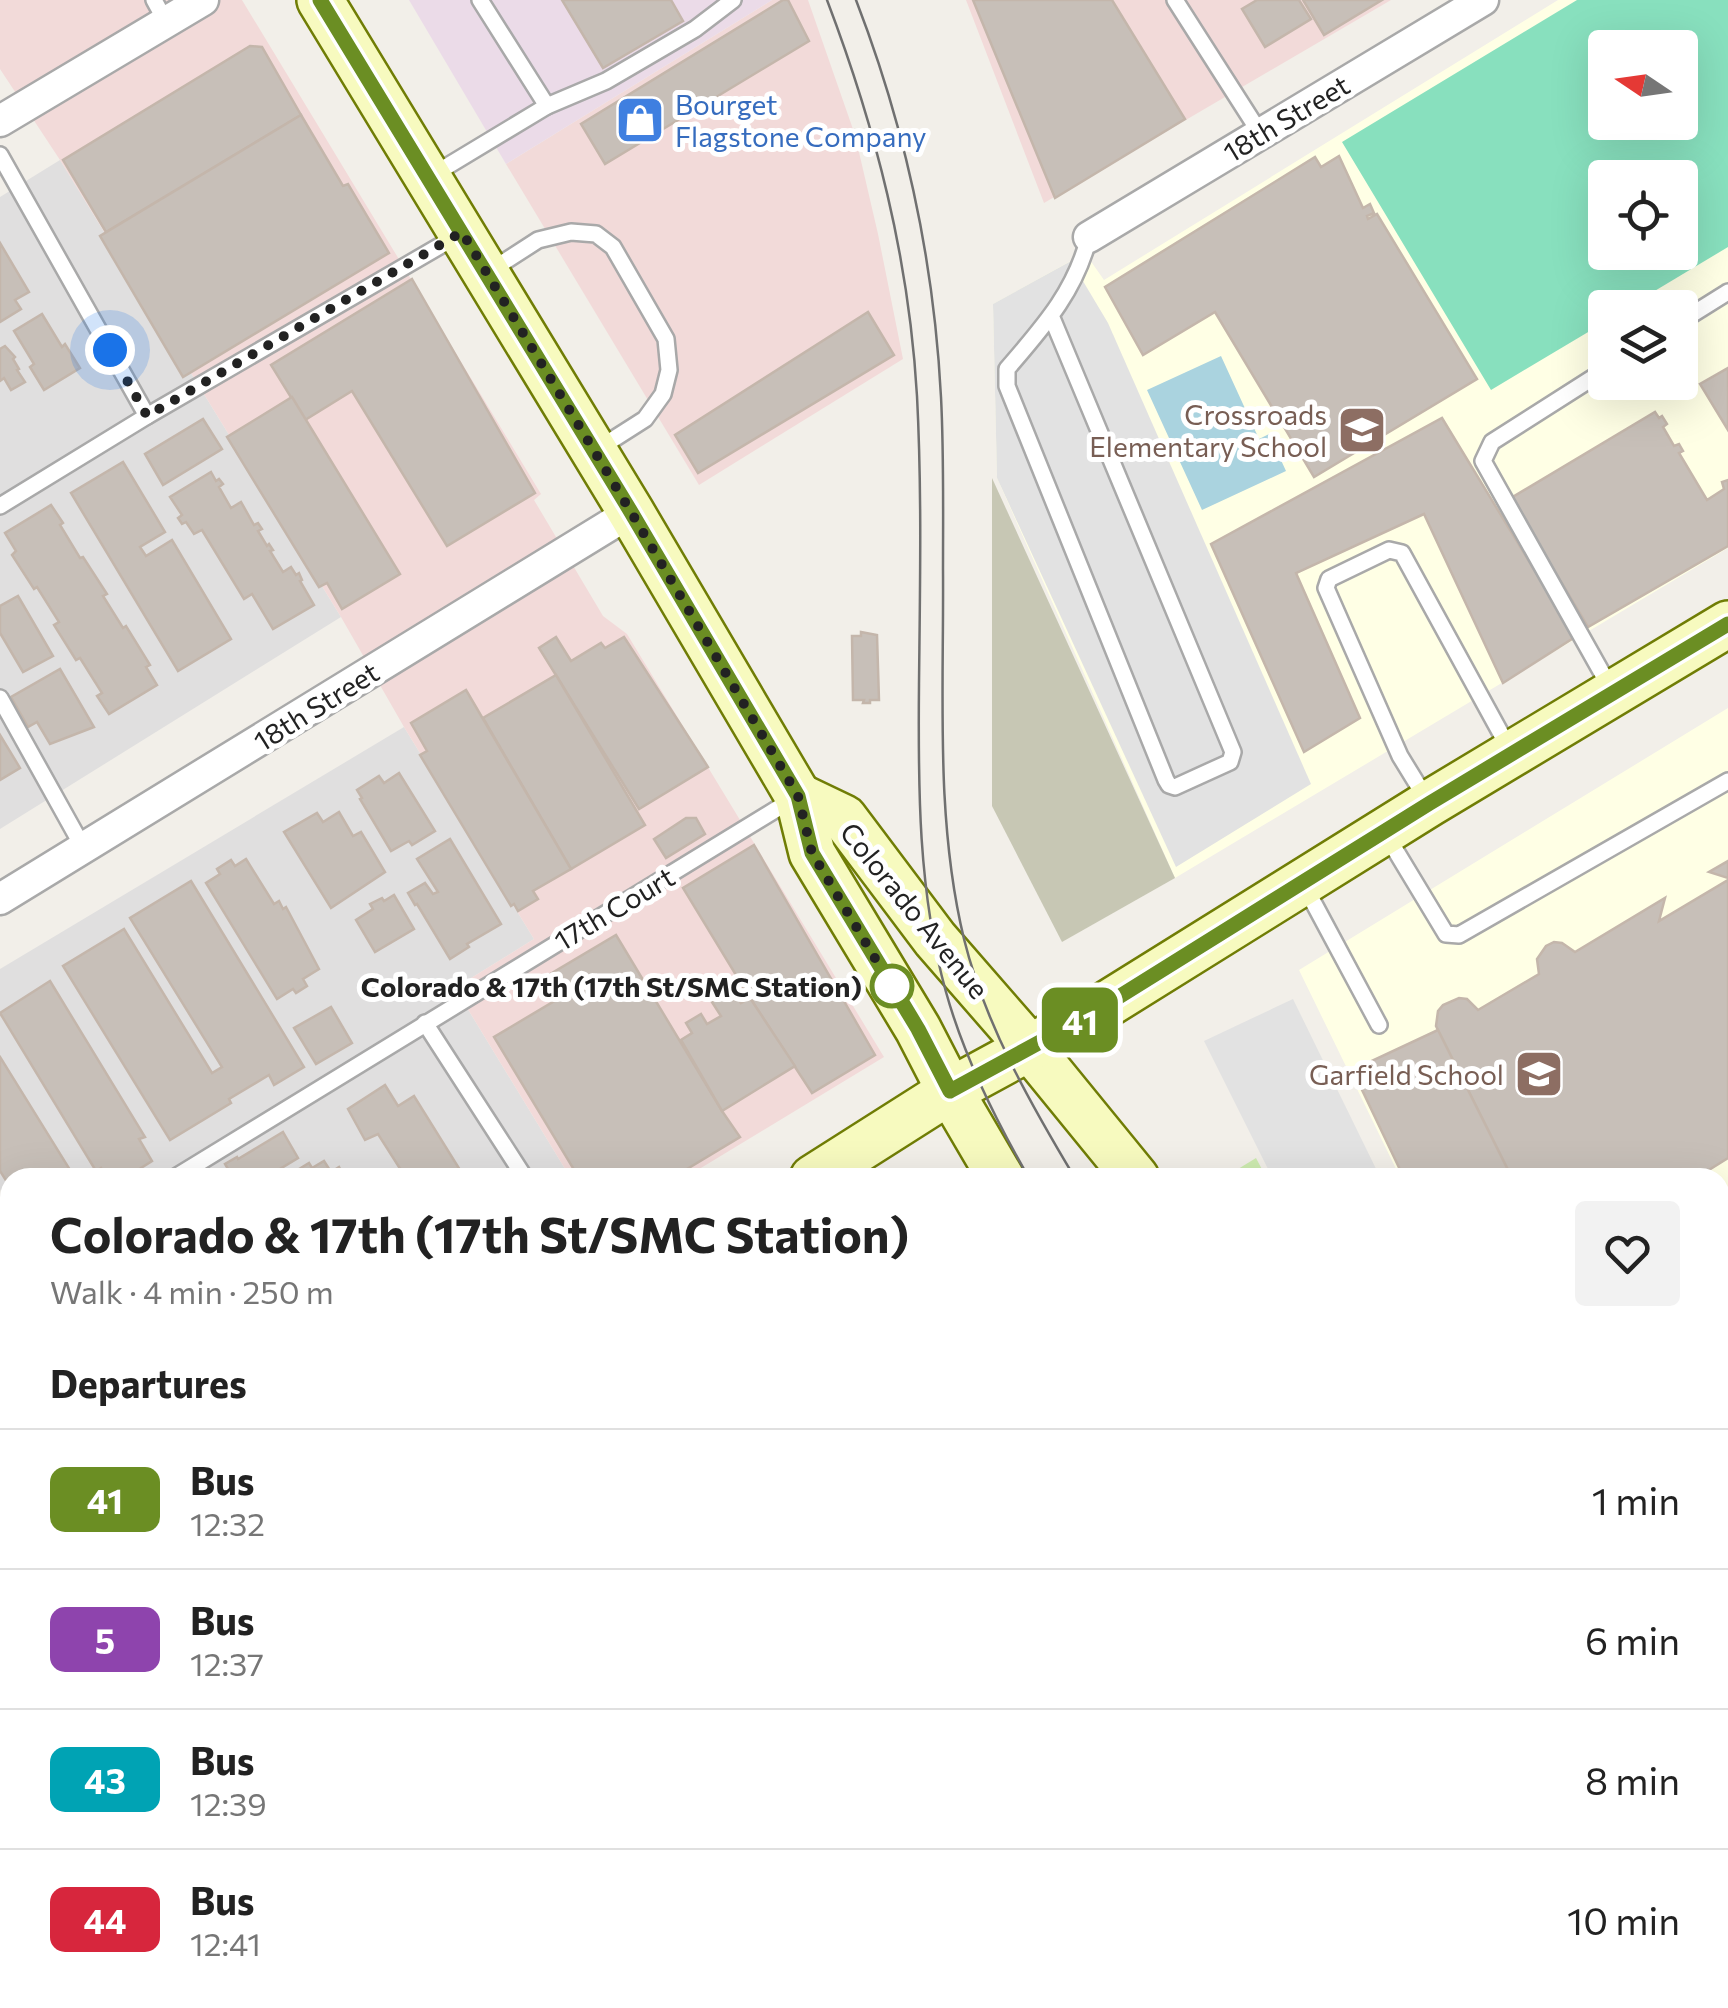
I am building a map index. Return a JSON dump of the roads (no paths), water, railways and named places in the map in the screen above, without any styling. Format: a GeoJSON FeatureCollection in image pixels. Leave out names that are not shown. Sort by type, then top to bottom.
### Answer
{"type":"FeatureCollection","features":[{"type":"Feature","properties":{"kind":"main road","name":"Colorado Avenue"},"geometry":{"type":"LineString","coordinates":[[320,0],[631,512],[798,796],[812,853],[918,1029],[995,1168]]}},
{"type":"Feature","properties":{"kind":"main road"},"geometry":{"type":"LineString","coordinates":[[829,1168],[950,1091],[1103,1007],[1384,831],[1728,624]]}},
{"type":"Feature","properties":{"kind":"main road","name":"Colorado Avenue"},"geometry":{"type":"LineString","coordinates":[[798,796],[844,818],[935,940],[1128,1168]]}},
{"type":"Feature","properties":{"kind":"street"},"geometry":{"type":"LineString","coordinates":[[0,122],[160,11],[203,0]]}},
{"type":"Feature","properties":{"kind":"street","name":"18th Street"},"geometry":{"type":"LineString","coordinates":[[1089,238],[1483,0]]}},
{"type":"Feature","properties":{"kind":"street","name":"18th Street"},"geometry":{"type":"LineString","coordinates":[[0,899],[631,512]]}},
{"type":"Feature","properties":{"kind":"lane"},"geometry":{"type":"LineString","coordinates":[[480,0],[547,106]]}},
{"type":"Feature","properties":{"kind":"lane"},"geometry":{"type":"LineString","coordinates":[[428,178],[547,106],[606,81],[696,29],[733,0]]}},
{"type":"Feature","properties":{"kind":"lane"},"geometry":{"type":"LineString","coordinates":[[1175,0],[1260,133]]}},
{"type":"Feature","properties":{"kind":"lane"},"geometry":{"type":"LineString","coordinates":[[0,155],[147,416]]}},
{"type":"Feature","properties":{"kind":"lane"},"geometry":{"type":"LineString","coordinates":[[0,506],[462,232]]}},
{"type":"Feature","properties":{"kind":"lane"},"geometry":{"type":"LineString","coordinates":[[485,274],[538,240],[571,232],[596,234],[613,247],[666,339],[669,370],[663,394],[645,419],[594,452]]}},
{"type":"Feature","properties":{"kind":"lane"},"geometry":{"type":"LineString","coordinates":[[1052,318],[1233,752],[1230,762],[1175,786],[1166,780],[1007,386],[1007,369],[1052,318],[1083,262],[1089,238]]}},
{"type":"Feature","properties":{"kind":"lane"},"geometry":{"type":"LineString","coordinates":[[1698,311],[1728,292]]}},
{"type":"Feature","properties":{"kind":"lane"},"geometry":{"type":"LineString","coordinates":[[1588,381],[1492,442],[1483,461],[1614,693]]}},
{"type":"Feature","properties":{"kind":"lane"},"geometry":{"type":"LineString","coordinates":[[1430,803],[1400,756],[1326,588],[1329,580],[1388,550],[1402,552],[1512,754]]}},
{"type":"Feature","properties":{"kind":"lane"},"geometry":{"type":"LineString","coordinates":[[0,698],[84,848]]}},
{"type":"Feature","properties":{"kind":"lane"},"geometry":{"type":"LineString","coordinates":[[1384,831],[1446,934],[1459,936],[1728,781]]}},
{"type":"Feature","properties":{"kind":"lane","name":"17th Court"},"geometry":{"type":"LineString","coordinates":[[190,1168],[798,796]]}},
{"type":"Feature","properties":{"kind":"lane"},"geometry":{"type":"LineString","coordinates":[[1302,882],[1379,1025]]}},
{"type":"Feature","properties":{"kind":"lane"},"geometry":{"type":"LineString","coordinates":[[424,1023],[518,1168]]}},
{"type":"Feature","properties":{"kind":"water"},"geometry":{"type":"Polygon","coordinates":[[[1221,356],[1259,439],[1269,434],[1286,471],[1202,510],[1147,390],[1221,356]]]}},
{"type":"Feature","properties":{"kind":"tram line"},"geometry":{"type":"LineString","coordinates":[[827,0],[875,146],[898,244],[913,345],[920,468],[920,800],[930,916],[946,992],[962,1040],[1024,1168]]}},
{"type":"Feature","properties":{"kind":"tram line"},"geometry":{"type":"LineString","coordinates":[[856,0],[903,146],[932,295],[943,462],[943,755],[955,894],[973,971],[996,1032],[1069,1168]]}},
{"type":"Feature","properties":{"kind":"place","name":"Bourget Flagstone Company"},"geometry":{"type":"Point","coordinates":[640,120]}},
{"type":"Feature","properties":{"kind":"place","name":"Crossroads Elementary School"},"geometry":{"type":"Point","coordinates":[1362,430]}},
{"type":"Feature","properties":{"kind":"place","name":"Colorado & 17th (17th St/SMC Station)"},"geometry":{"type":"Point","coordinates":[892,986]}},
{"type":"Feature","properties":{"kind":"place","name":"Garfield School"},"geometry":{"type":"Point","coordinates":[1539,1074]}}]}
